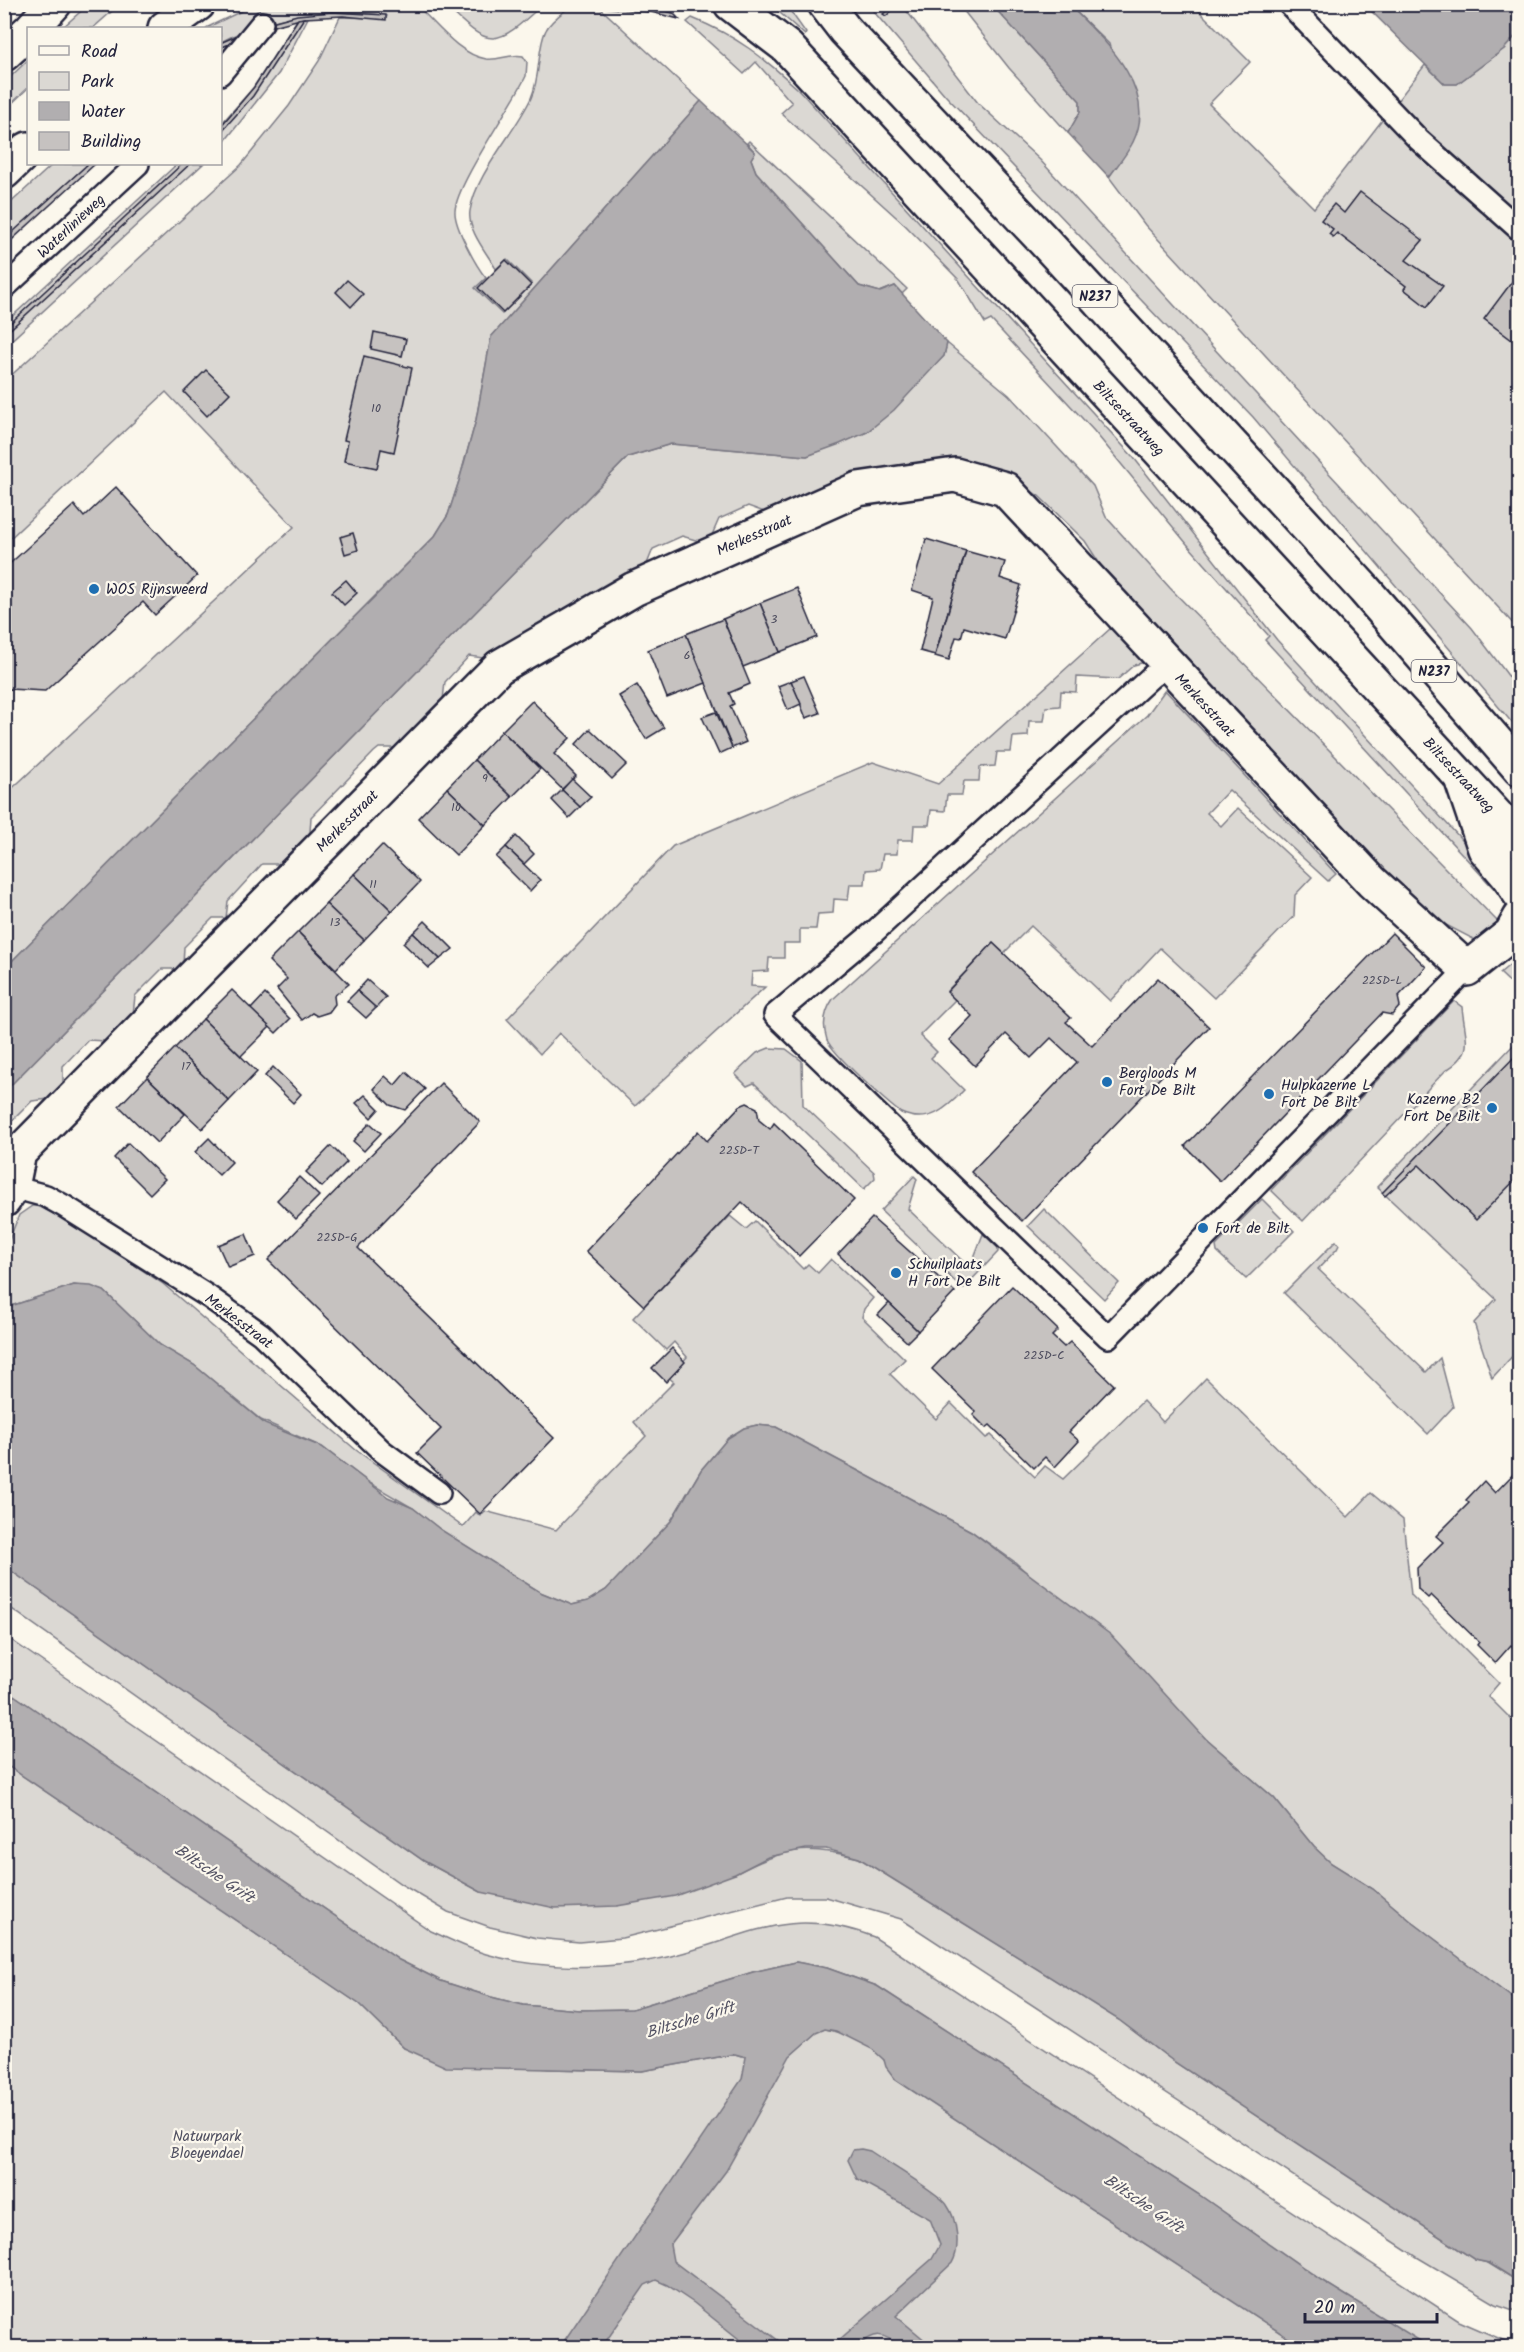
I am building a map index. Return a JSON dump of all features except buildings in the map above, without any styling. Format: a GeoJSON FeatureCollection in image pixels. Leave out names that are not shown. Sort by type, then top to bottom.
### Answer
{"type":"FeatureCollection","features":[{"type":"Feature","properties":{"kind":"main road"},"geometry":{"type":"LineString","coordinates":[[33,27],[54,4]]}},
{"type":"Feature","properties":{"kind":"main road"},"geometry":{"type":"LineString","coordinates":[[166,27],[198,4]]}},
{"type":"Feature","properties":{"kind":"main road","name":"Biltsestraatweg"},"geometry":{"type":"LineString","coordinates":[[731,4],[787,46],[1520,841]]}},
{"type":"Feature","properties":{"kind":"main road","name":"N237"},"geometry":{"type":"LineString","coordinates":[[825,4],[845,30],[1044,241],[1364,589],[1515,759]]}},
{"type":"Feature","properties":{"kind":"main road"},"geometry":{"type":"LineString","coordinates":[[4,54],[27,33]]}},
{"type":"Feature","properties":{"kind":"main road"},"geometry":{"type":"LineString","coordinates":[[4,172],[27,150]]}},
{"type":"Feature","properties":{"kind":"main road","name":"Merkesstraat"},"geometry":{"type":"LineString","coordinates":[[8,1193],[19,1153],[499,667],[634,589],[858,489],[955,475],[1005,489],[1372,882],[1467,969]]}},
{"type":"Feature","properties":{"kind":"main road"},"geometry":{"type":"LineString","coordinates":[[1461,778],[1485,849],[1520,894]]}},
{"type":"Feature","properties":{"kind":"main road"},"geometry":{"type":"LineString","coordinates":[[1467,969],[1511,934],[1520,918]]}},
{"type":"Feature","properties":{"kind":"lane"},"geometry":{"type":"LineString","coordinates":[[1289,4],[1419,140],[1520,230]]}},
{"type":"Feature","properties":{"kind":"lane"},"geometry":{"type":"LineString","coordinates":[[222,73],[262,23]]}},
{"type":"Feature","properties":{"kind":"lane","name":"Waterlinieweg"},"geometry":{"type":"LineString","coordinates":[[4,288],[137,165]]}},
{"type":"Feature","properties":{"kind":"lane"},"geometry":{"type":"LineString","coordinates":[[1168,666],[1152,676],[874,932],[775,1015],[1108,1337],[1467,969]]}},
{"type":"Feature","properties":{"kind":"lane","name":"Merkesstraat"},"geometry":{"type":"LineString","coordinates":[[8,1193],[46,1196],[218,1303],[261,1334],[382,1451],[439,1493]]}},
{"type":"Feature","properties":{"kind":"green space"},"geometry":{"type":"Polygon","coordinates":[[[88,5],[119,5],[94,27],[63,27],[88,5]]]}},
{"type":"Feature","properties":{"kind":"green space"},"geometry":{"type":"Polygon","coordinates":[[[254,5],[416,5],[448,37],[476,56],[491,59],[514,55],[523,56],[527,62],[526,76],[474,164],[455,211],[462,236],[486,278],[475,288],[502,314],[532,284],[507,259],[496,269],[475,233],[470,211],[480,182],[531,98],[543,37],[551,23],[572,5],[597,5],[701,101],[491,337],[476,420],[459,481],[448,515],[435,536],[5,968],[5,795],[294,527],[166,392],[5,543],[5,381],[241,165],[289,106],[319,61],[340,17],[386,18],[387,16],[344,12],[301,15],[260,25],[222,42],[222,27],[208,27],[254,5]]]}},
{"type":"Feature","properties":{"kind":"green space"},"geometry":{"type":"Polygon","coordinates":[[[445,5],[542,5],[503,36],[493,38],[473,30],[445,5]]]}},
{"type":"Feature","properties":{"kind":"green space"},"geometry":{"type":"Polygon","coordinates":[[[771,5],[786,5],[806,33],[805,35],[771,5]]]}},
{"type":"Feature","properties":{"kind":"green space"},"geometry":{"type":"Polygon","coordinates":[[[868,5],[902,5],[978,103],[1040,160],[1472,628],[1519,690],[1519,731],[1253,417],[946,96],[868,5]]]}},
{"type":"Feature","properties":{"kind":"green space"},"geometry":{"type":"Polygon","coordinates":[[[959,5],[992,5],[1080,101],[1080,112],[1068,133],[1009,68],[959,5]]]}},
{"type":"Feature","properties":{"kind":"green space"},"geometry":{"type":"Polygon","coordinates":[[[1069,5],[1193,5],[1250,62],[1209,104],[1314,208],[1425,65],[1445,84],[1457,84],[1504,49],[1519,32],[1519,630],[1145,225],[1109,177],[1133,141],[1109,44],[1069,5]]]}},
{"type":"Feature","properties":{"kind":"green space"},"geometry":{"type":"Polygon","coordinates":[[[308,18],[279,73],[222,145],[222,123],[253,88],[297,20],[308,18]]]}},
{"type":"Feature","properties":{"kind":"green space"},"geometry":{"type":"Polygon","coordinates":[[[692,18],[723,32],[749,48],[798,89],[1134,458],[1277,640],[1499,880],[1501,892],[1497,892],[1265,640],[1269,636],[1187,544],[1094,431],[991,320],[985,323],[959,280],[906,226],[781,113],[792,103],[756,62],[744,74],[687,22],[692,18]]]}},
{"type":"Feature","properties":{"kind":"green space"},"geometry":{"type":"Polygon","coordinates":[[[27,61],[27,89],[5,110],[5,82],[27,61]]]}},
{"type":"Feature","properties":{"kind":"green space"},"geometry":{"type":"Polygon","coordinates":[[[749,141],[907,289],[902,294],[895,286],[880,292],[859,286],[756,172],[751,159],[755,152],[747,143],[749,141]]]}},
{"type":"Feature","properties":{"kind":"green space"},"geometry":{"type":"Polygon","coordinates":[[[52,165],[87,165],[5,240],[5,208],[52,165]]]}},
{"type":"Feature","properties":{"kind":"green space"},"geometry":{"type":"Polygon","coordinates":[[[176,165],[202,165],[5,346],[5,323],[176,165]]]}},
{"type":"Feature","properties":{"kind":"green space"},"geometry":{"type":"Polygon","coordinates":[[[947,343],[1009,395],[1093,486],[1106,517],[1170,588],[1501,925],[1475,940],[1417,910],[1111,581],[1085,541],[1039,496],[1000,472],[954,463],[913,464],[857,476],[772,513],[771,509],[764,512],[748,506],[719,519],[712,535],[699,541],[682,536],[653,549],[647,564],[640,567],[642,571],[483,658],[469,656],[445,682],[443,700],[439,706],[396,748],[379,748],[374,752],[311,817],[310,832],[288,861],[286,859],[278,864],[262,864],[228,901],[226,918],[213,918],[184,947],[183,965],[176,969],[162,969],[135,996],[133,1015],[105,1041],[88,1040],[63,1066],[63,1084],[49,1099],[32,1101],[5,1128],[5,1091],[628,457],[671,444],[807,456],[867,432],[944,356],[947,343]]]}},
{"type":"Feature","properties":{"kind":"green space"},"geometry":{"type":"Polygon","coordinates":[[[1111,628],[1145,662],[1134,665],[1118,679],[1077,677],[1076,692],[1061,691],[1060,706],[1046,707],[1044,721],[1029,721],[1028,736],[1013,737],[1011,752],[997,752],[995,766],[980,767],[979,781],[964,781],[962,795],[947,795],[945,811],[931,810],[929,825],[914,825],[913,840],[898,840],[897,854],[883,854],[880,869],[866,870],[865,884],[850,884],[848,900],[834,899],[833,913],[818,914],[816,929],[800,929],[800,943],[784,943],[784,958],[769,958],[768,971],[752,972],[751,986],[765,987],[635,1106],[559,1033],[540,1054],[507,1019],[673,846],[873,762],[938,784],[1111,628]]]}},
{"type":"Feature","properties":{"kind":"green space"},"geometry":{"type":"Polygon","coordinates":[[[1165,690],[1336,874],[1328,881],[1229,790],[1207,813],[1221,826],[1238,808],[1312,877],[1295,895],[1294,916],[1214,998],[1160,948],[1110,1001],[1031,926],[1004,953],[993,943],[947,991],[955,1000],[920,1035],[937,1052],[931,1058],[964,1090],[944,1109],[928,1116],[911,1116],[901,1113],[861,1078],[831,1047],[824,1024],[833,999],[1147,715],[1165,690]]]}},
{"type":"Feature","properties":{"kind":"green space"},"geometry":{"type":"Polygon","coordinates":[[[1519,957],[1519,991],[1500,973],[1519,957]]]}},
{"type":"Feature","properties":{"kind":"green space"},"geometry":{"type":"Polygon","coordinates":[[[1454,1001],[1462,1007],[1466,1037],[1465,1051],[1461,1058],[1445,1071],[1303,1221],[1271,1190],[1454,1001]]]}},
{"type":"Feature","properties":{"kind":"green space"},"geometry":{"type":"Polygon","coordinates":[[[1519,1039],[1519,1349],[1492,1378],[1474,1323],[1496,1299],[1377,1187],[1519,1039]]]}},
{"type":"Feature","properties":{"kind":"green space"},"geometry":{"type":"Polygon","coordinates":[[[769,1048],[786,1049],[802,1061],[803,1105],[874,1172],[875,1178],[864,1189],[754,1083],[747,1086],[735,1074],[757,1053],[769,1048]]]}},
{"type":"Feature","properties":{"kind":"green space"},"geometry":{"type":"Polygon","coordinates":[[[914,1176],[917,1179],[908,1209],[970,1268],[983,1234],[998,1248],[998,1252],[963,1289],[881,1211],[914,1176]]]}},
{"type":"Feature","properties":{"kind":"green space"},"geometry":{"type":"Polygon","coordinates":[[[1262,1199],[1294,1231],[1246,1279],[1217,1252],[1216,1246],[1262,1199]]]}},
{"type":"Feature","properties":{"kind":"green space"},"geometry":{"type":"Polygon","coordinates":[[[32,1206],[39,1206],[77,1227],[162,1283],[356,1450],[463,1527],[476,1512],[480,1516],[485,1511],[556,1530],[646,1436],[634,1422],[674,1382],[668,1377],[687,1357],[674,1342],[666,1350],[633,1318],[730,1216],[746,1229],[755,1221],[803,1269],[808,1264],[818,1273],[831,1259],[873,1298],[864,1309],[862,1317],[905,1359],[890,1374],[936,1419],[951,1403],[986,1438],[991,1435],[1035,1477],[1045,1466],[1063,1479],[1143,1401],[1163,1422],[1206,1378],[1348,1517],[1371,1493],[1403,1520],[1411,1595],[1499,1683],[1488,1696],[1519,1727],[1519,2003],[1412,1922],[1373,1889],[1331,1863],[1314,1847],[1274,1798],[1206,1739],[1015,1562],[971,1531],[776,1427],[757,1425],[744,1428],[728,1438],[701,1470],[671,1521],[606,1590],[588,1601],[572,1605],[540,1592],[441,1530],[413,1508],[368,1482],[322,1447],[261,1420],[194,1365],[160,1345],[104,1291],[74,1285],[5,1308],[5,1250],[19,1215],[32,1206]]]}},
{"type":"Feature","properties":{"kind":"green space"},"geometry":{"type":"Polygon","coordinates":[[[1044,1209],[1119,1283],[1104,1299],[1028,1226],[1044,1209]]]}},
{"type":"Feature","properties":{"kind":"green space"},"geometry":{"type":"Polygon","coordinates":[[[1336,1241],[1339,1245],[1337,1249],[1318,1269],[1426,1372],[1440,1358],[1453,1407],[1428,1434],[1284,1293],[1336,1241]]]}},
{"type":"Feature","properties":{"kind":"green space"},"geometry":{"type":"Polygon","coordinates":[[[4,1560],[10,1570],[424,1861],[481,1892],[735,1874],[767,1859],[795,1851],[824,1851],[859,1858],[1119,2020],[1173,2061],[1475,2260],[1488,2263],[1519,2282],[1519,2312],[1496,2304],[1417,2257],[901,1919],[826,1897],[787,1897],[622,1938],[579,1942],[537,1938],[490,1927],[448,1912],[401,1884],[5,1604],[4,1560]]]}},
{"type":"Feature","properties":{"kind":"green space"},"geometry":{"type":"Polygon","coordinates":[[[4,1635],[431,1931],[479,1952],[526,1963],[591,1966],[653,1960],[786,1924],[812,1923],[841,1927],[874,1937],[1459,2321],[1519,2347],[1430,2348],[1321,2280],[1198,2194],[877,1986],[827,1968],[796,1962],[753,1972],[632,2009],[579,2010],[523,2005],[441,1981],[399,1960],[5,1689],[4,1635]]]}},
{"type":"Feature","properties":{"kind":"green space","name":"Natuurpark Bloeyendael"},"geometry":{"type":"Polygon","coordinates":[[[5,1764],[359,2004],[404,2048],[548,2069],[642,2071],[735,2054],[741,2056],[825,2029],[858,2040],[880,2054],[896,2080],[1302,2347],[5,2348],[5,1764]]]}},
{"type":"Feature","properties":{"kind":"water"},"geometry":{"type":"Polygon","coordinates":[[[992,5],[1069,5],[1097,33],[1123,66],[1133,84],[1139,103],[1139,122],[1131,146],[1109,177],[1068,133],[1080,112],[1080,101],[992,5]]]}},
{"type":"Feature","properties":{"kind":"water"},"geometry":{"type":"Polygon","coordinates":[[[1365,5],[1519,5],[1519,32],[1504,49],[1457,84],[1445,84],[1365,5]]]}},
{"type":"Feature","properties":{"kind":"water"},"geometry":{"type":"Polygon","coordinates":[[[701,101],[755,152],[751,159],[756,172],[859,286],[880,292],[895,286],[947,343],[944,356],[894,410],[867,432],[807,456],[671,444],[628,457],[5,1091],[5,968],[435,536],[448,515],[459,481],[476,420],[491,337],[701,101]]]}},
{"type":"Feature","properties":{"kind":"water"},"geometry":{"type":"Polygon","coordinates":[[[74,1285],[91,1286],[104,1291],[160,1345],[194,1365],[265,1424],[322,1447],[388,1497],[413,1508],[441,1530],[540,1592],[572,1605],[588,1601],[606,1590],[671,1521],[701,1470],[728,1438],[744,1428],[757,1425],[776,1427],[971,1531],[1111,1635],[1206,1739],[1274,1798],[1314,1847],[1331,1863],[1373,1889],[1412,1922],[1519,2003],[1519,2282],[1489,2263],[1475,2260],[1173,2061],[1119,2020],[859,1858],[826,1849],[806,1849],[768,1857],[735,1874],[675,1896],[617,1906],[555,1908],[481,1892],[424,1861],[10,1570],[5,1560],[5,1308],[74,1285]]]}},
{"type":"Feature","properties":{"kind":"water","name":"Biltsche Grift"},"geometry":{"type":"Polygon","coordinates":[[[5,1689],[399,1960],[441,1981],[523,2005],[579,2010],[632,2009],[753,1972],[796,1962],[827,1968],[877,1986],[1198,2194],[1321,2280],[1430,2347],[1302,2347],[896,2080],[886,2067],[884,2060],[872,2049],[836,2031],[825,2029],[816,2033],[790,2056],[726,2171],[670,2245],[673,2261],[787,2347],[749,2347],[694,2303],[656,2280],[645,2285],[602,2347],[560,2347],[742,2079],[746,2057],[735,2054],[642,2071],[446,2067],[404,2048],[359,2004],[5,1764],[5,1689]]]}},
{"type":"Feature","properties":{"kind":"water"},"geometry":{"type":"Polygon","coordinates":[[[853,2150],[870,2151],[943,2200],[953,2218],[957,2242],[952,2263],[896,2316],[933,2347],[901,2347],[889,2338],[879,2335],[869,2338],[856,2347],[831,2347],[932,2259],[940,2245],[930,2219],[857,2179],[848,2160],[853,2150]]]}},
{"type":"Feature","properties":{"kind":"place","name":"WOS Rijnsweerd"},"geometry":{"type":"Point","coordinates":[94,589]}},
{"type":"Feature","properties":{"kind":"place","name":"Bergloods M Fort De Bilt"},"geometry":{"type":"Point","coordinates":[1107,1082]}},
{"type":"Feature","properties":{"kind":"place","name":"Hulpkazerne L Fort De Bilt"},"geometry":{"type":"Point","coordinates":[1269,1094]}},
{"type":"Feature","properties":{"kind":"place","name":"Kazerne B2 Fort De Bilt"},"geometry":{"type":"Point","coordinates":[1492,1108]}},
{"type":"Feature","properties":{"kind":"place","name":"Fort de Bilt"},"geometry":{"type":"Point","coordinates":[1203,1228]}},
{"type":"Feature","properties":{"kind":"place","name":"Schuilplaats H Fort De Bilt"},"geometry":{"type":"Point","coordinates":[896,1273]}}]}
